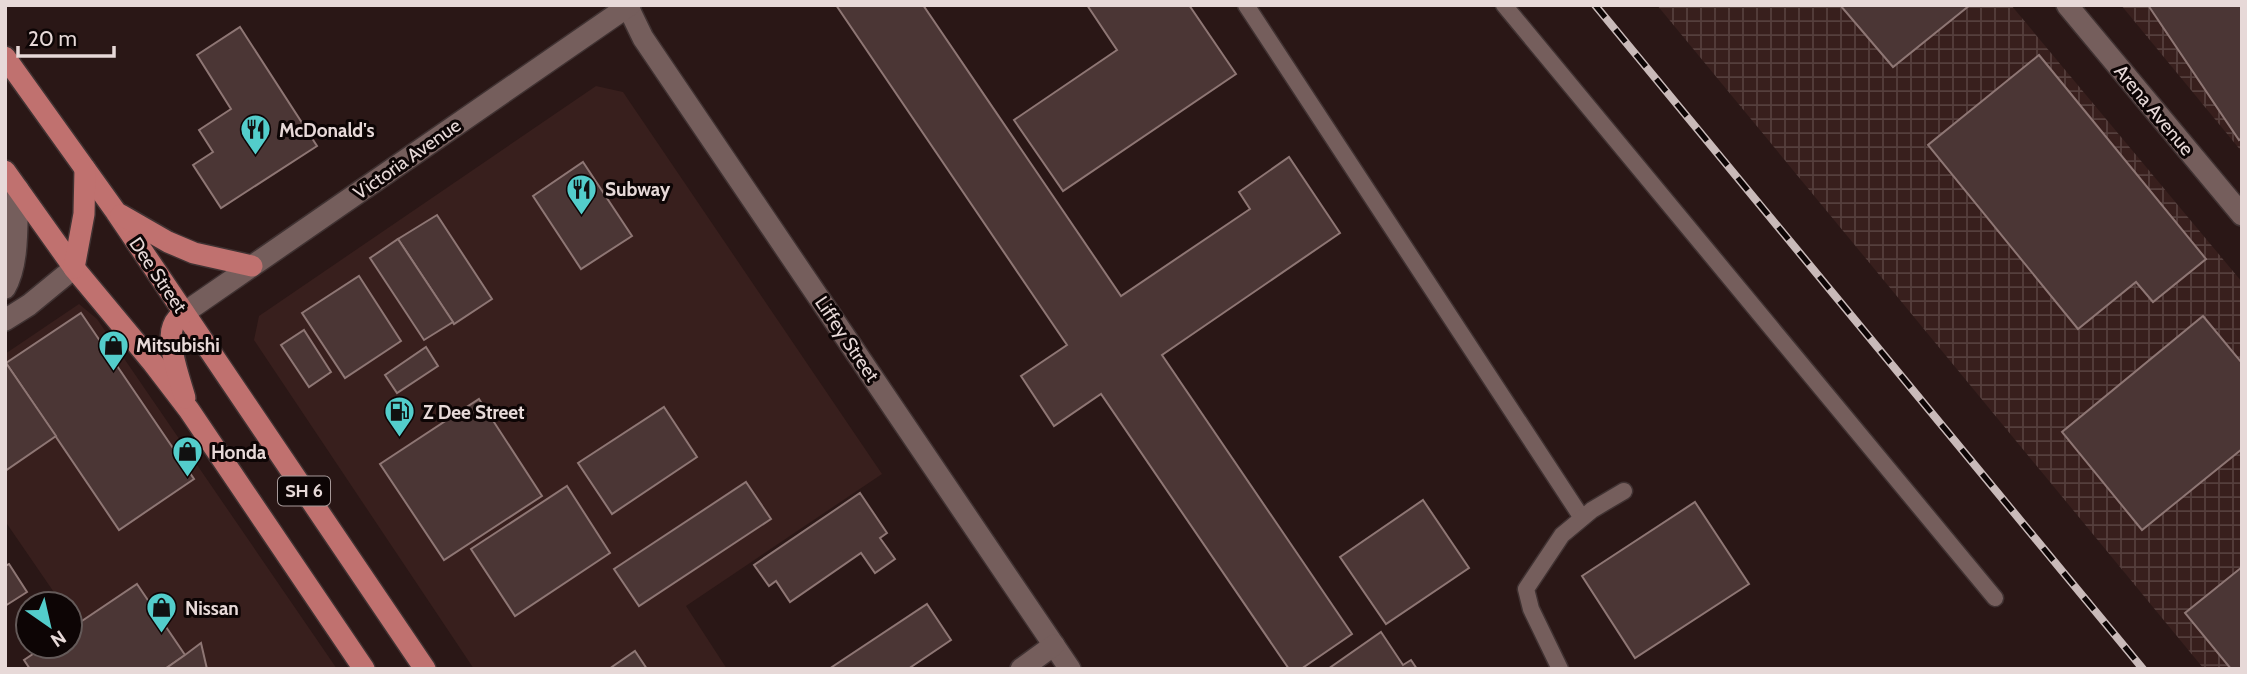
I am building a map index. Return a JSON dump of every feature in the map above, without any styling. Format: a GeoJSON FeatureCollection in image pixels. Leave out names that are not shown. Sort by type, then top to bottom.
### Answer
{"type":"FeatureCollection","features":[{"type":"Feature","properties":{"kind":"main road","name":"Dee Street"},"geometry":{"type":"LineString","coordinates":[[5,57],[117,212],[425,669]]}},
{"type":"Feature","properties":{"kind":"main road"},"geometry":{"type":"LineString","coordinates":[[74,268],[83,225],[85,169]]}},
{"type":"Feature","properties":{"kind":"main road","name":"SH 6"},"geometry":{"type":"LineString","coordinates":[[5,171],[74,268],[189,410],[364,669]]}},
{"type":"Feature","properties":{"kind":"main road"},"geometry":{"type":"LineString","coordinates":[[117,212],[168,242],[194,253],[252,266]]}},
{"type":"Feature","properties":{"kind":"main road"},"geometry":{"type":"LineString","coordinates":[[184,313],[176,320],[172,339],[189,410]]}},
{"type":"Feature","properties":{"kind":"street","name":"Arena Avenue"},"geometry":{"type":"LineString","coordinates":[[2067,5],[2242,215]]}},
{"type":"Feature","properties":{"kind":"street","name":"Victoria Avenue"},"geometry":{"type":"LineString","coordinates":[[184,313],[628,6]]}},
{"type":"Feature","properties":{"kind":"street","name":"Liffey Street"},"geometry":{"type":"LineString","coordinates":[[628,6],[650,47],[1070,669]]}},
{"type":"Feature","properties":{"kind":"street"},"geometry":{"type":"LineString","coordinates":[[5,288],[12,277],[16,257],[18,189]]}},
{"type":"Feature","properties":{"kind":"street"},"geometry":{"type":"LineString","coordinates":[[5,320],[29,305],[74,268]]}},
{"type":"Feature","properties":{"kind":"street"},"geometry":{"type":"LineString","coordinates":[[1021,669],[1054,645]]}},
{"type":"Feature","properties":{"kind":"lane"},"geometry":{"type":"LineString","coordinates":[[1246,5],[1582,518]]}},
{"type":"Feature","properties":{"kind":"lane"},"geometry":{"type":"LineString","coordinates":[[1504,5],[1995,598]]}},
{"type":"Feature","properties":{"kind":"lane"},"geometry":{"type":"LineString","coordinates":[[1560,669],[1531,609],[1525,589],[1562,535],[1591,510],[1624,491]]}},
{"type":"Feature","properties":{"kind":"shaded area"},"geometry":{"type":"Polygon","coordinates":[[[1657,5],[2011,5],[2242,282],[2242,669],[2204,669],[1657,5]]]}},
{"type":"Feature","properties":{"kind":"shaded area"},"geometry":{"type":"Polygon","coordinates":[[[2121,5],[2242,5],[2242,152],[2121,5]]]}},
{"type":"Feature","properties":{"kind":"shaded area"},"geometry":{"type":"Polygon","coordinates":[[[596,86],[623,92],[882,474],[686,606],[727,669],[474,669],[254,340],[259,316],[596,86]]]}},
{"type":"Feature","properties":{"kind":"shaded area"},"geometry":{"type":"Polygon","coordinates":[[[79,304],[97,319],[337,669],[34,669],[47,660],[84,660],[84,590],[52,590],[5,521],[5,354],[79,304]]]}},
{"type":"Feature","properties":{"kind":"building"},"geometry":{"type":"Polygon","coordinates":[[[836,5],[923,5],[1121,296],[1250,209],[1239,192],[1289,157],[1340,233],[1162,355],[1352,634],[1301,669],[1289,669],[1101,394],[1054,426],[1021,376],[1067,345],[836,5]]]}},
{"type":"Feature","properties":{"kind":"building"},"geometry":{"type":"Polygon","coordinates":[[[1087,5],[1189,5],[1236,74],[1063,191],[1014,120],[1117,50],[1087,5]]]}},
{"type":"Feature","properties":{"kind":"building"},"geometry":{"type":"Polygon","coordinates":[[[1840,5],[1970,5],[1893,67],[1840,5]]]}},
{"type":"Feature","properties":{"kind":"building"},"geometry":{"type":"Polygon","coordinates":[[[2148,5],[2242,5],[2242,138],[2239,140],[2148,5]]]}},
{"type":"Feature","properties":{"kind":"building"},"geometry":{"type":"Polygon","coordinates":[[[240,27],[317,146],[221,208],[193,165],[213,152],[199,130],[231,109],[197,55],[240,27]]]}},
{"type":"Feature","properties":{"kind":"building"},"geometry":{"type":"Polygon","coordinates":[[[2039,55],[2206,259],[2153,302],[2136,282],[2078,329],[1928,145],[2039,55]]]}},
{"type":"Feature","properties":{"kind":"building","name":"Subway"},"geometry":{"type":"Polygon","coordinates":[[[583,162],[632,236],[581,269],[533,196],[583,162]]]}},
{"type":"Feature","properties":{"kind":"building"},"geometry":{"type":"Polygon","coordinates":[[[437,215],[492,299],[454,324],[398,239],[437,215]]]}},
{"type":"Feature","properties":{"kind":"building"},"geometry":{"type":"Polygon","coordinates":[[[398,239],[453,322],[424,340],[370,258],[398,239]]]}},
{"type":"Feature","properties":{"kind":"building"},"geometry":{"type":"Polygon","coordinates":[[[359,276],[401,341],[345,378],[302,313],[359,276]]]}},
{"type":"Feature","properties":{"kind":"building"},"geometry":{"type":"Polygon","coordinates":[[[81,313],[194,479],[119,530],[6,363],[81,313]]]}},
{"type":"Feature","properties":{"kind":"building"},"geometry":{"type":"Polygon","coordinates":[[[2203,316],[2242,363],[2242,449],[2142,530],[2062,432],[2203,316]]]}},
{"type":"Feature","properties":{"kind":"building"},"geometry":{"type":"Polygon","coordinates":[[[304,330],[331,372],[309,387],[281,345],[304,330]]]}},
{"type":"Feature","properties":{"kind":"building"},"geometry":{"type":"Polygon","coordinates":[[[426,347],[438,366],[397,393],[385,375],[426,347]]]}},
{"type":"Feature","properties":{"kind":"building"},"geometry":{"type":"Polygon","coordinates":[[[5,364],[56,436],[5,471],[5,364]]]}},
{"type":"Feature","properties":{"kind":"building"},"geometry":{"type":"Polygon","coordinates":[[[479,399],[542,496],[444,560],[380,464],[479,399]]]}},
{"type":"Feature","properties":{"kind":"building"},"geometry":{"type":"Polygon","coordinates":[[[664,407],[697,457],[612,514],[578,463],[664,407]]]}},
{"type":"Feature","properties":{"kind":"building"},"geometry":{"type":"Polygon","coordinates":[[[746,482],[771,519],[639,606],[614,569],[746,482]]]}},
{"type":"Feature","properties":{"kind":"building"},"geometry":{"type":"Polygon","coordinates":[[[567,486],[610,553],[515,616],[471,549],[567,486]]]}},
{"type":"Feature","properties":{"kind":"building"},"geometry":{"type":"Polygon","coordinates":[[[860,493],[887,533],[880,538],[895,559],[875,573],[861,553],[790,602],[776,581],[769,586],[754,565],[860,493]]]}},
{"type":"Feature","properties":{"kind":"building"},"geometry":{"type":"Polygon","coordinates":[[[1423,500],[1469,568],[1386,624],[1340,557],[1423,500]]]}},
{"type":"Feature","properties":{"kind":"building"},"geometry":{"type":"Polygon","coordinates":[[[1695,502],[1749,584],[1635,658],[1582,576],[1695,502]]]}},
{"type":"Feature","properties":{"kind":"building"},"geometry":{"type":"Polygon","coordinates":[[[9,564],[26,590],[14,590],[14,600],[5,606],[5,566],[9,564]]]}},
{"type":"Feature","properties":{"kind":"building"},"geometry":{"type":"Polygon","coordinates":[[[2242,567],[2242,669],[2231,669],[2185,613],[2242,567]]]}},
{"type":"Feature","properties":{"kind":"building"},"geometry":{"type":"Polygon","coordinates":[[[137,584],[185,655],[165,669],[30,669],[24,660],[84,660],[84,620],[137,584]]]}},
{"type":"Feature","properties":{"kind":"building"},"geometry":{"type":"Polygon","coordinates":[[[927,604],[951,640],[908,669],[829,669],[927,604]]]}},
{"type":"Feature","properties":{"kind":"building"},"geometry":{"type":"Polygon","coordinates":[[[1381,632],[1403,665],[1411,660],[1417,669],[1328,669],[1381,632]]]}},
{"type":"Feature","properties":{"kind":"building"},"geometry":{"type":"Polygon","coordinates":[[[201,643],[207,669],[165,669],[185,655],[201,643]]]}},
{"type":"Feature","properties":{"kind":"building"},"geometry":{"type":"Polygon","coordinates":[[[635,651],[647,669],[609,669],[635,651]]]}},
{"type":"Feature","properties":{"kind":"railway"},"geometry":{"type":"LineString","coordinates":[[1595,5],[2143,669]]}},
{"type":"Feature","properties":{"kind":"place","name":"McDonald's"},"geometry":{"type":"Point","coordinates":[256,157]}},
{"type":"Feature","properties":{"kind":"place","name":"Subway"},"geometry":{"type":"Point","coordinates":[582,216]}},
{"type":"Feature","properties":{"kind":"place","name":"Mitsubishi"},"geometry":{"type":"Point","coordinates":[113,372]}},
{"type":"Feature","properties":{"kind":"place","name":"Z Dee Street"},"geometry":{"type":"Point","coordinates":[400,439]}},
{"type":"Feature","properties":{"kind":"place","name":"Honda"},"geometry":{"type":"Point","coordinates":[188,479]}},
{"type":"Feature","properties":{"kind":"place","name":"Nissan"},"geometry":{"type":"Point","coordinates":[162,635]}}]}
